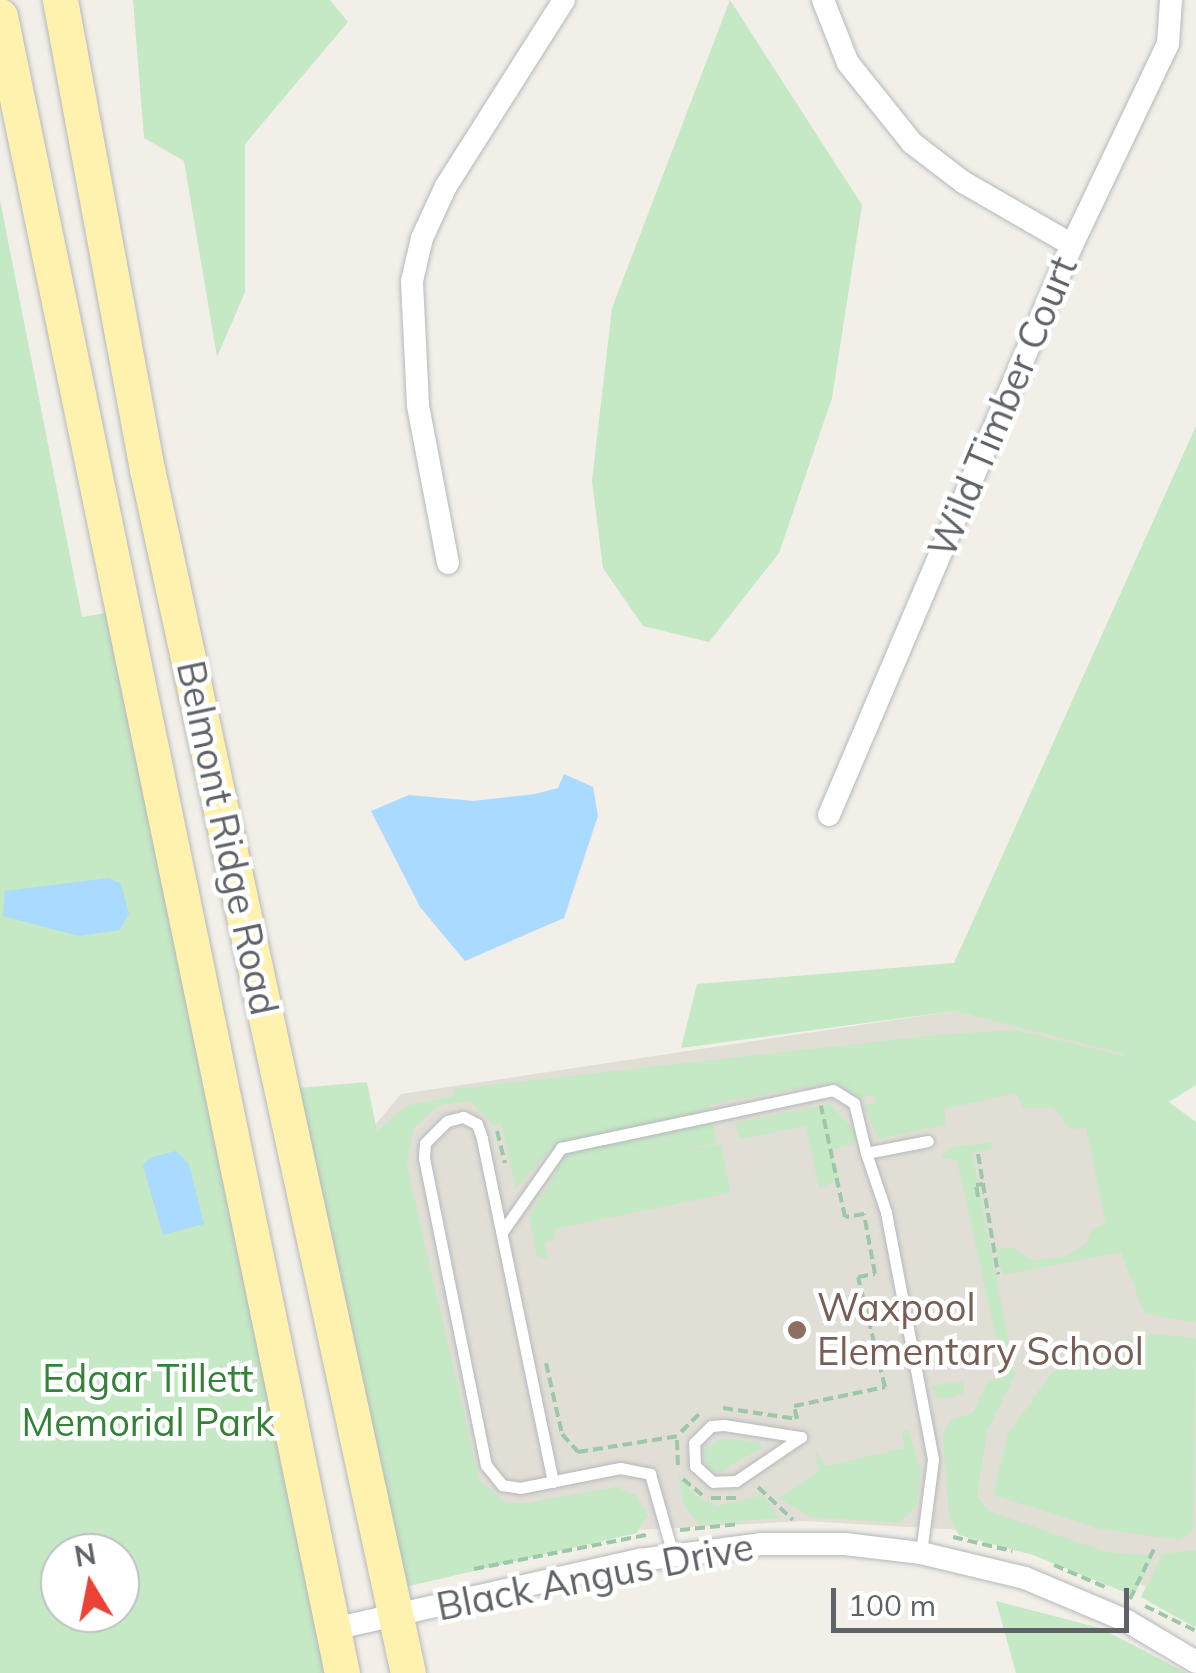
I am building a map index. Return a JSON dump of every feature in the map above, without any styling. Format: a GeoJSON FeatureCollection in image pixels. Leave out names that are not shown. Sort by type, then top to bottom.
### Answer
{"type":"FeatureCollection","features":[{"type":"Feature","properties":{"kind":"main road","name":"Belmont Ridge Road"},"geometry":{"type":"LineString","coordinates":[[60,0],[147,469],[408,1673]]}},
{"type":"Feature","properties":{"kind":"main road","name":"Belmont Ridge Road"},"geometry":{"type":"LineString","coordinates":[[0,16],[342,1673]]}},
{"type":"Feature","properties":{"kind":"street"},"geometry":{"type":"LineString","coordinates":[[448,563],[418,405],[412,281],[422,238],[446,186],[564,0]]}},
{"type":"Feature","properties":{"kind":"street"},"geometry":{"type":"LineString","coordinates":[[823,0],[848,63],[912,143],[963,182],[1072,245]]}},
{"type":"Feature","properties":{"kind":"street","name":"Wild Timber Court"},"geometry":{"type":"LineString","coordinates":[[829,814],[1072,245],[1168,44],[1172,0]]}},
{"type":"Feature","properties":{"kind":"street","name":"Black Angus Drive"},"geometry":{"type":"LineString","coordinates":[[333,1629],[673,1555],[801,1543],[922,1553],[1058,1591],[1196,1662]]}},
{"type":"Feature","properties":{"kind":"lane"},"geometry":{"type":"LineString","coordinates":[[502,1232],[561,1148],[818,1092],[834,1090],[854,1103],[886,1212],[933,1459],[922,1553]]}},
{"type":"Feature","properties":{"kind":"lane"},"geometry":{"type":"LineString","coordinates":[[553,1482],[480,1133],[463,1118],[447,1121],[425,1143],[424,1158],[486,1466],[502,1484],[553,1482],[620,1468],[650,1474],[673,1555]]}},
{"type":"Feature","properties":{"kind":"lane"},"geometry":{"type":"LineString","coordinates":[[866,1153],[928,1141]]}},
{"type":"Feature","properties":{"kind":"lane"},"geometry":{"type":"LineString","coordinates":[[724,1425],[801,1437],[736,1481],[713,1482],[695,1466],[694,1442],[712,1426],[724,1425]]}},
{"type":"Feature","properties":{"kind":"path"},"geometry":{"type":"LineString","coordinates":[[716,1409],[797,1419],[794,1406],[885,1388],[858,1277],[875,1274],[864,1214],[845,1218],[818,1092]]}},
{"type":"Feature","properties":{"kind":"path"},"geometry":{"type":"LineString","coordinates":[[480,1133],[499,1130],[514,1211]]}},
{"type":"Feature","properties":{"kind":"path"},"geometry":{"type":"LineString","coordinates":[[978,1154],[998,1274]]}},
{"type":"Feature","properties":{"kind":"path"},"geometry":{"type":"LineString","coordinates":[[978,1196],[976,1185],[983,1184]]}},
{"type":"Feature","properties":{"kind":"path"},"geometry":{"type":"LineString","coordinates":[[546,1360],[562,1434],[572,1449],[595,1453],[678,1436],[707,1411]]}},
{"type":"Feature","properties":{"kind":"path"},"geometry":{"type":"LineString","coordinates":[[678,1436],[679,1470],[692,1489],[730,1500],[760,1486],[793,1520]]}},
{"type":"Feature","properties":{"kind":"path"},"geometry":{"type":"LineString","coordinates":[[1130,1598],[1154,1549]]}},
{"type":"Feature","properties":{"kind":"shaded area","name":"Waxpool Elementary School"},"geometry":{"type":"Polygon","coordinates":[[[954,1011],[1125,1054],[1169,1102],[1196,1147],[1196,1605],[998,1532],[804,1521],[637,1530],[473,1563],[359,1144],[401,1094],[954,1011]]]}},
{"type":"Feature","properties":{"kind":"green space"},"geometry":{"type":"Polygon","coordinates":[[[133,0],[330,0],[348,22],[245,144],[245,292],[217,357],[184,161],[144,138],[133,0]]]}},
{"type":"Feature","properties":{"kind":"green space"},"geometry":{"type":"Polygon","coordinates":[[[730,0],[862,205],[832,398],[779,553],[709,642],[643,626],[603,568],[592,481],[612,308],[730,0]]]}},
{"type":"Feature","properties":{"kind":"green space","name":"Edgar Tillett Memorial Park"},"geometry":{"type":"Polygon","coordinates":[[[0,200],[82,617],[130,609],[356,1673],[0,1673],[0,200]]]}},
{"type":"Feature","properties":{"kind":"green space"},"geometry":{"type":"Polygon","coordinates":[[[1196,426],[1196,1085],[1169,1102],[1196,1122],[1196,1323],[1144,1313],[1121,1252],[1003,1275],[996,1250],[1011,1247],[1033,1261],[1066,1256],[1086,1244],[1091,1229],[1106,1224],[1086,1128],[1070,1129],[1053,1108],[1023,1108],[1016,1093],[945,1109],[945,1125],[878,1139],[864,1105],[876,1103],[874,1095],[860,1098],[835,1082],[710,1104],[717,1143],[680,1151],[721,1144],[730,1193],[554,1229],[556,1239],[544,1242],[548,1259],[537,1256],[529,1216],[556,1174],[553,1145],[516,1189],[501,1123],[493,1125],[471,1101],[439,1105],[413,1129],[407,1166],[479,1480],[505,1502],[526,1503],[616,1487],[636,1495],[648,1515],[637,1533],[392,1590],[287,1089],[367,1082],[377,1131],[406,1106],[454,1096],[454,1089],[937,1035],[1015,1030],[1124,1056],[1135,1066],[1124,1054],[954,1011],[681,1048],[697,984],[954,963],[1196,426]]]}},
{"type":"Feature","properties":{"kind":"green space"},"geometry":{"type":"Polygon","coordinates":[[[830,1104],[858,1135],[853,1145],[832,1149],[839,1180],[819,1188],[806,1126],[740,1139],[735,1123],[830,1104]]]}},
{"type":"Feature","properties":{"kind":"green space"},"geometry":{"type":"Polygon","coordinates":[[[992,1142],[991,1149],[972,1153],[1015,1375],[987,1431],[977,1496],[989,1511],[1106,1552],[1153,1556],[1134,1596],[1033,1555],[959,1535],[949,1517],[943,1433],[951,1420],[973,1413],[988,1380],[1004,1374],[957,1160],[941,1157],[949,1148],[992,1142]]]}},
{"type":"Feature","properties":{"kind":"green space"},"geometry":{"type":"Polygon","coordinates":[[[1154,1334],[1196,1338],[1193,1530],[1180,1540],[1101,1529],[993,1495],[1008,1434],[1050,1375],[1082,1351],[1154,1334]]]}},
{"type":"Feature","properties":{"kind":"green space"},"geometry":{"type":"Polygon","coordinates":[[[963,1381],[964,1392],[954,1397],[937,1398],[932,1386],[963,1381]]]}},
{"type":"Feature","properties":{"kind":"green space"},"geometry":{"type":"Polygon","coordinates":[[[908,1430],[921,1471],[916,1506],[900,1523],[810,1517],[778,1498],[819,1471],[815,1450],[826,1466],[905,1448],[902,1432],[908,1430]]]}},
{"type":"Feature","properties":{"kind":"green space"},"geometry":{"type":"Polygon","coordinates":[[[721,1438],[760,1443],[762,1448],[718,1473],[707,1468],[702,1451],[721,1438]]]}},
{"type":"Feature","properties":{"kind":"green space"},"geometry":{"type":"Polygon","coordinates":[[[678,1475],[696,1496],[717,1506],[763,1495],[779,1518],[700,1524],[685,1508],[678,1475]]]}},
{"type":"Feature","properties":{"kind":"green space"},"geometry":{"type":"Polygon","coordinates":[[[1196,1550],[1196,1628],[1141,1597],[1162,1554],[1196,1550]]]}},
{"type":"Feature","properties":{"kind":"green space"},"geometry":{"type":"Polygon","coordinates":[[[996,1601],[1100,1628],[1187,1673],[1016,1673],[996,1601]]]}},
{"type":"Feature","properties":{"kind":"water"},"geometry":{"type":"Polygon","coordinates":[[[564,774],[593,787],[598,816],[564,918],[465,961],[420,907],[371,811],[409,795],[474,801],[535,794],[558,788],[564,774]]]}},
{"type":"Feature","properties":{"kind":"water"},"geometry":{"type":"Polygon","coordinates":[[[109,878],[121,884],[129,914],[120,930],[79,936],[3,916],[5,891],[109,878]]]}},
{"type":"Feature","properties":{"kind":"water"},"geometry":{"type":"Polygon","coordinates":[[[176,1151],[189,1164],[204,1224],[163,1235],[143,1166],[149,1158],[176,1151]]]}},
{"type":"Feature","properties":{"kind":"place","name":"Waxpool Elementary School"},"geometry":{"type":"Point","coordinates":[797,1330]}}]}
